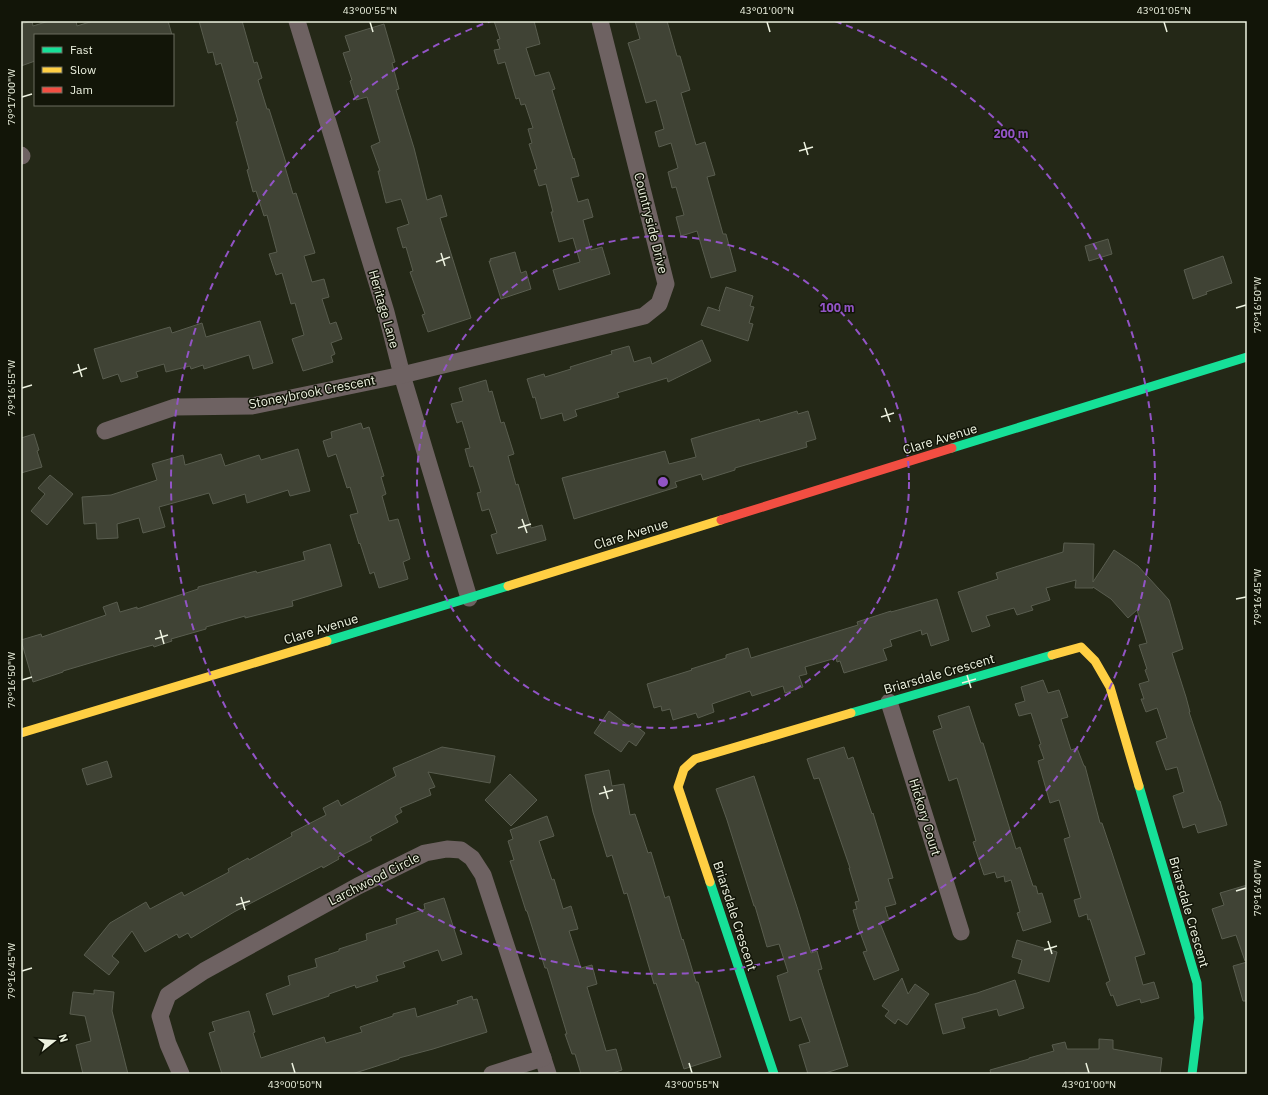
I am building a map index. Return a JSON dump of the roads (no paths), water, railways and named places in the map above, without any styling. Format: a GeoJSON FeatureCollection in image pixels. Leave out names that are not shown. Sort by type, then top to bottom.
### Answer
{"type":"FeatureCollection","features":[{"type":"Feature","properties":{"kind":"street","name":"Heritage Lane"},"geometry":{"type":"LineString","coordinates":[[297,21],[386,312],[402,375],[469,598]]}},
{"type":"Feature","properties":{"kind":"street","name":"Countryside Drive"},"geometry":{"type":"LineString","coordinates":[[402,375],[644,316],[659,304],[666,284],[600,21]]}},
{"type":"Feature","properties":{"kind":"street","name":"Clare Avenue"},"geometry":{"type":"LineString","coordinates":[[21,734],[469,598],[1247,357]]}},
{"type":"Feature","properties":{"kind":"street","name":"Stoneybrook Crescent"},"geometry":{"type":"LineString","coordinates":[[105,431],[175,407],[252,406],[402,375]]}},
{"type":"Feature","properties":{"kind":"street","name":"Briarsdale Crescent"},"geometry":{"type":"LineString","coordinates":[[774,1074],[678,787],[684,769],[695,759],[1081,647],[1095,661],[1110,687],[1197,983],[1199,1018],[1192,1074]]}},
{"type":"Feature","properties":{"kind":"street","name":"Hickory Court"},"geometry":{"type":"LineString","coordinates":[[889,702],[961,932]]}},
{"type":"Feature","properties":{"kind":"street","name":"Larchwood Circle"},"geometry":{"type":"LineString","coordinates":[[180,1074],[168,1044],[160,1016],[168,994],[204,971],[358,886],[425,853],[447,849],[462,850],[472,858],[483,875],[545,1066],[492,1074]]}}]}
